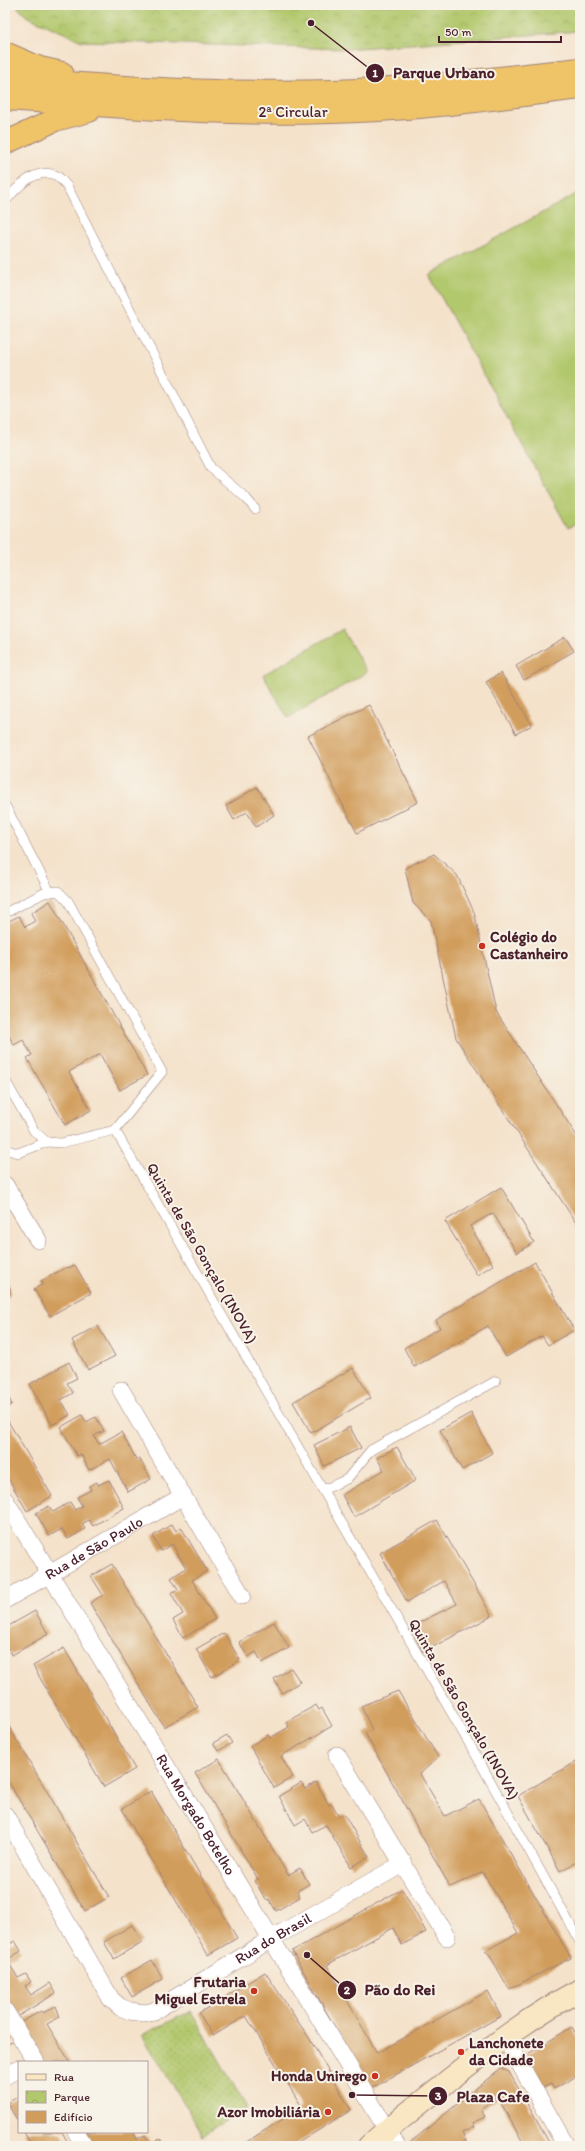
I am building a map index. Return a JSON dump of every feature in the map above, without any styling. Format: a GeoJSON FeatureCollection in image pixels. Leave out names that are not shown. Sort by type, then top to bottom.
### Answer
{"type":"FeatureCollection","features":[{"type":"Feature","properties":{"kind":"highway"},"geometry":{"type":"LineString","coordinates":[[5,53],[40,68],[81,77],[105,96],[5,143]]}},
{"type":"Feature","properties":{"kind":"highway","name":"2ª Circular"},"geometry":{"type":"LineString","coordinates":[[5,99],[328,91],[442,84],[580,68]]}},
{"type":"Feature","properties":{"kind":"highway","name":"2ª Circular"},"geometry":{"type":"LineString","coordinates":[[5,78],[105,96],[237,112],[358,112],[466,102],[580,88]]}},
{"type":"Feature","properties":{"kind":"main road"},"geometry":{"type":"LineString","coordinates":[[369,2146],[393,2138],[504,2036],[536,2014],[580,1990]]}},
{"type":"Feature","properties":{"kind":"street"},"geometry":{"type":"LineString","coordinates":[[5,1184],[38,1240]]}},
{"type":"Feature","properties":{"kind":"street"},"geometry":{"type":"LineString","coordinates":[[121,1390],[242,1596]]}},
{"type":"Feature","properties":{"kind":"street","name":"Rua de São Paulo"},"geometry":{"type":"LineString","coordinates":[[5,1600],[183,1496]]}},
{"type":"Feature","properties":{"kind":"street","name":"Rua Morgado Botelho"},"geometry":{"type":"LineString","coordinates":[[5,1500],[393,2138]]}},
{"type":"Feature","properties":{"kind":"street"},"geometry":{"type":"LineString","coordinates":[[336,1755],[404,1864],[447,1937]]}},
{"type":"Feature","properties":{"kind":"street","name":"Rua do Brasil"},"geometry":{"type":"LineString","coordinates":[[5,1816],[109,1995],[120,2007],[130,2011],[144,2013],[154,2011],[271,1939],[404,1864]]}},
{"type":"Feature","properties":{"kind":"street"},"geometry":{"type":"LineString","coordinates":[[5,2011],[33,2061]]}},
{"type":"Feature","properties":{"kind":"street"},"geometry":{"type":"LineString","coordinates":[[504,2036],[566,2146]]}},
{"type":"Feature","properties":{"kind":"street"},"geometry":{"type":"LineString","coordinates":[[5,2076],[18,2069]]}},
{"type":"Feature","properties":{"kind":"street"},"geometry":{"type":"LineString","coordinates":[[77,2133],[85,2146]]}},
{"type":"Feature","properties":{"kind":"lane"},"geometry":{"type":"LineString","coordinates":[[5,202],[17,187],[31,178],[45,173],[56,176],[67,186],[211,468],[246,498],[255,509]]}},
{"type":"Feature","properties":{"kind":"lane"},"geometry":{"type":"LineString","coordinates":[[5,805],[50,892]]}},
{"type":"Feature","properties":{"kind":"lane"},"geometry":{"type":"LineString","coordinates":[[5,913],[44,893],[58,890],[68,901],[162,1072],[116,1130],[61,1143],[47,1142],[18,1153],[8,1150],[5,1147]]}},
{"type":"Feature","properties":{"kind":"lane"},"geometry":{"type":"LineString","coordinates":[[5,1080],[34,1131],[47,1142]]}},
{"type":"Feature","properties":{"kind":"lane","name":"Quinta de São Gonçalo (INOVA)"},"geometry":{"type":"LineString","coordinates":[[116,1130],[477,1757],[580,1942]]}},
{"type":"Feature","properties":{"kind":"lane"},"geometry":{"type":"LineString","coordinates":[[323,1490],[347,1479],[371,1450],[496,1381]]}},
{"type":"Feature","properties":{"kind":"green space"},"geometry":{"type":"Polygon","coordinates":[[[16,5],[580,5],[580,31],[346,49],[82,41],[26,16],[16,5]]]}},
{"type":"Feature","properties":{"kind":"green space"},"geometry":{"type":"Polygon","coordinates":[[[580,192],[580,522],[568,528],[429,275],[580,192]]]}},
{"type":"Feature","properties":{"kind":"green space"},"geometry":{"type":"Polygon","coordinates":[[[342,629],[367,672],[288,718],[263,675],[342,629]]]}},
{"type":"Feature","properties":{"kind":"green space"},"geometry":{"type":"Polygon","coordinates":[[[191,2011],[247,2108],[203,2135],[142,2035],[191,2011]]]}},
{"type":"Feature","properties":{"kind":"building"},"geometry":{"type":"Polygon","coordinates":[[[565,637],[574,651],[524,680],[516,666],[565,637]]]}},
{"type":"Feature","properties":{"kind":"building"},"geometry":{"type":"Polygon","coordinates":[[[501,673],[532,725],[516,734],[486,682],[501,673]]]}},
{"type":"Feature","properties":{"kind":"building"},"geometry":{"type":"Polygon","coordinates":[[[369,705],[418,802],[357,833],[308,736],[369,705]]]}},
{"type":"Feature","properties":{"kind":"building"},"geometry":{"type":"Polygon","coordinates":[[[257,787],[274,815],[256,827],[247,812],[234,820],[226,806],[257,787]]]}},
{"type":"Feature","properties":{"kind":"building"},"geometry":{"type":"Polygon","coordinates":[[[434,854],[457,875],[474,912],[496,1012],[580,1141],[580,1229],[456,1038],[431,921],[413,903],[405,868],[434,854]]]}},
{"type":"Feature","properties":{"kind":"building"},"geometry":{"type":"Polygon","coordinates":[[[50,901],[147,1075],[120,1090],[100,1054],[69,1072],[91,1110],[65,1125],[27,1058],[32,1055],[23,1040],[14,1045],[5,1029],[5,923],[19,916],[25,927],[35,921],[31,913],[50,901]]]}},
{"type":"Feature","properties":{"kind":"building"},"geometry":{"type":"Polygon","coordinates":[[[501,1187],[534,1242],[517,1253],[493,1213],[470,1226],[493,1265],[477,1275],[445,1221],[501,1187]]]}},
{"type":"Feature","properties":{"kind":"building"},"geometry":{"type":"Polygon","coordinates":[[[535,1262],[574,1330],[548,1345],[542,1336],[506,1357],[488,1326],[414,1367],[404,1348],[440,1328],[436,1320],[535,1262]]]}},
{"type":"Feature","properties":{"kind":"building"},"geometry":{"type":"Polygon","coordinates":[[[75,1265],[91,1293],[50,1316],[34,1289],[43,1284],[41,1281],[67,1267],[68,1268],[75,1265]]]}},
{"type":"Feature","properties":{"kind":"building"},"geometry":{"type":"Polygon","coordinates":[[[5,1275],[10,1288],[10,1294],[5,1301],[5,1275]]]}},
{"type":"Feature","properties":{"kind":"building"},"geometry":{"type":"Polygon","coordinates":[[[98,1326],[115,1356],[88,1370],[72,1340],[98,1326]]]}},
{"type":"Feature","properties":{"kind":"building"},"geometry":{"type":"Polygon","coordinates":[[[69,1362],[77,1378],[67,1383],[73,1393],[61,1400],[70,1415],[52,1425],[30,1384],[69,1362]]]}},
{"type":"Feature","properties":{"kind":"building"},"geometry":{"type":"Polygon","coordinates":[[[353,1368],[371,1398],[311,1433],[293,1402],[353,1368]]]}},
{"type":"Feature","properties":{"kind":"building"},"geometry":{"type":"Polygon","coordinates":[[[5,1392],[12,1404],[5,1409],[5,1392]]]}},
{"type":"Feature","properties":{"kind":"building"},"geometry":{"type":"Polygon","coordinates":[[[471,1413],[492,1453],[462,1470],[440,1430],[471,1413]]]}},
{"type":"Feature","properties":{"kind":"building"},"geometry":{"type":"Polygon","coordinates":[[[82,1415],[86,1422],[96,1417],[104,1431],[94,1436],[99,1444],[121,1432],[136,1459],[139,1458],[151,1479],[128,1492],[110,1459],[89,1470],[81,1454],[77,1456],[61,1427],[82,1415]]]}},
{"type":"Feature","properties":{"kind":"building"},"geometry":{"type":"Polygon","coordinates":[[[5,1416],[52,1496],[27,1511],[5,1473],[5,1416]]]}},
{"type":"Feature","properties":{"kind":"building"},"geometry":{"type":"Polygon","coordinates":[[[350,1427],[361,1448],[324,1466],[314,1445],[350,1427]]]}},
{"type":"Feature","properties":{"kind":"building"},"geometry":{"type":"Polygon","coordinates":[[[397,1447],[416,1480],[354,1517],[342,1495],[384,1470],[377,1458],[397,1447]]]}},
{"type":"Feature","properties":{"kind":"building"},"geometry":{"type":"Polygon","coordinates":[[[109,1480],[124,1508],[93,1526],[89,1520],[82,1524],[85,1529],[68,1539],[62,1529],[49,1536],[36,1513],[49,1506],[53,1512],[70,1502],[75,1510],[82,1506],[77,1497],[91,1490],[89,1486],[97,1482],[98,1485],[109,1480]]]}},
{"type":"Feature","properties":{"kind":"building"},"geometry":{"type":"Polygon","coordinates":[[[437,1520],[492,1616],[423,1652],[410,1627],[457,1604],[444,1581],[407,1602],[380,1553],[437,1520]]]}},
{"type":"Feature","properties":{"kind":"building"},"geometry":{"type":"Polygon","coordinates":[[[172,1524],[176,1531],[181,1527],[207,1571],[192,1580],[215,1619],[183,1638],[173,1620],[183,1614],[171,1593],[178,1589],[171,1578],[186,1568],[172,1544],[161,1551],[153,1536],[172,1524]]]}},
{"type":"Feature","properties":{"kind":"building"},"geometry":{"type":"Polygon","coordinates":[[[5,1556],[9,1564],[5,1566],[5,1556]]]}},
{"type":"Feature","properties":{"kind":"building"},"geometry":{"type":"Polygon","coordinates":[[[112,1564],[198,1707],[164,1727],[90,1603],[103,1595],[91,1576],[112,1564]]]}},
{"type":"Feature","properties":{"kind":"building"},"geometry":{"type":"Polygon","coordinates":[[[35,1611],[48,1634],[12,1655],[5,1643],[5,1628],[35,1611]]]}},
{"type":"Feature","properties":{"kind":"building"},"geometry":{"type":"Polygon","coordinates":[[[274,1622],[289,1648],[262,1663],[256,1652],[248,1657],[239,1642],[274,1622]]]}},
{"type":"Feature","properties":{"kind":"building"},"geometry":{"type":"Polygon","coordinates":[[[224,1633],[240,1660],[212,1677],[196,1649],[224,1633]]]}},
{"type":"Feature","properties":{"kind":"building"},"geometry":{"type":"Polygon","coordinates":[[[64,1648],[135,1769],[104,1787],[33,1666],[64,1648]]]}},
{"type":"Feature","properties":{"kind":"building"},"geometry":{"type":"Polygon","coordinates":[[[291,1668],[300,1682],[282,1693],[274,1679],[291,1668]]]}},
{"type":"Feature","properties":{"kind":"building"},"geometry":{"type":"Polygon","coordinates":[[[398,1691],[438,1757],[420,1774],[445,1816],[479,1799],[571,1958],[509,1989],[489,1954],[485,1951],[518,1933],[483,1872],[450,1887],[365,1733],[372,1730],[361,1706],[398,1691]]]}},
{"type":"Feature","properties":{"kind":"building"},"geometry":{"type":"Polygon","coordinates":[[[316,1705],[319,1710],[322,1708],[332,1726],[281,1756],[293,1777],[274,1788],[250,1746],[268,1735],[270,1738],[289,1727],[286,1722],[316,1705]]]}},
{"type":"Feature","properties":{"kind":"building"},"geometry":{"type":"Polygon","coordinates":[[[5,1720],[109,1897],[85,1911],[5,1776],[5,1720]]]}},
{"type":"Feature","properties":{"kind":"building"},"geometry":{"type":"Polygon","coordinates":[[[227,1735],[232,1743],[218,1751],[213,1743],[227,1735]]]}},
{"type":"Feature","properties":{"kind":"building"},"geometry":{"type":"Polygon","coordinates":[[[219,1759],[288,1875],[300,1868],[309,1884],[297,1891],[300,1897],[276,1911],[269,1899],[266,1900],[255,1881],[258,1879],[195,1773],[219,1759]]]}},
{"type":"Feature","properties":{"kind":"building"},"geometry":{"type":"Polygon","coordinates":[[[580,1759],[580,1860],[560,1871],[518,1796],[580,1759]]]}},
{"type":"Feature","properties":{"kind":"building"},"geometry":{"type":"Polygon","coordinates":[[[316,1782],[329,1805],[332,1804],[339,1816],[344,1814],[369,1857],[351,1867],[326,1825],[312,1832],[305,1819],[295,1825],[279,1796],[301,1783],[305,1789],[316,1782]]]}},
{"type":"Feature","properties":{"kind":"building"},"geometry":{"type":"Polygon","coordinates":[[[151,1791],[237,1938],[208,1955],[122,1809],[151,1791]]]}},
{"type":"Feature","properties":{"kind":"building"},"geometry":{"type":"Polygon","coordinates":[[[402,1889],[426,1932],[402,1945],[393,1928],[327,1965],[377,2053],[488,1991],[501,2016],[370,2089],[292,1951],[402,1889]]]}},
{"type":"Feature","properties":{"kind":"building"},"geometry":{"type":"Polygon","coordinates":[[[132,1925],[142,1942],[114,1959],[104,1942],[132,1925]]]}},
{"type":"Feature","properties":{"kind":"building"},"geometry":{"type":"Polygon","coordinates":[[[15,1941],[21,1951],[7,1960],[18,1978],[26,1974],[31,1982],[25,1986],[31,1995],[50,1983],[56,1993],[15,2018],[5,2002],[5,1946],[15,1941]]]}},
{"type":"Feature","properties":{"kind":"building"},"geometry":{"type":"Polygon","coordinates":[[[152,1960],[163,1979],[132,1997],[121,1978],[152,1960]]]}},
{"type":"Feature","properties":{"kind":"building"},"geometry":{"type":"Polygon","coordinates":[[[265,1972],[309,2038],[351,2110],[293,2146],[240,2146],[302,2107],[246,2016],[213,2036],[199,2013],[265,1972]]]}},
{"type":"Feature","properties":{"kind":"building"},"geometry":{"type":"Polygon","coordinates":[[[56,2006],[60,2017],[47,2024],[69,2061],[39,2061],[18,2024],[41,2011],[43,2013],[56,2006]]]}},
{"type":"Feature","properties":{"kind":"building"},"geometry":{"type":"Polygon","coordinates":[[[5,2020],[16,2039],[5,2046],[5,2020]]]}},
{"type":"Feature","properties":{"kind":"building"},"geometry":{"type":"Polygon","coordinates":[[[572,2027],[580,2040],[580,2074],[554,2089],[551,2084],[543,2088],[523,2057],[572,2027]]]}},
{"type":"Feature","properties":{"kind":"building"},"geometry":{"type":"Polygon","coordinates":[[[501,2068],[509,2072],[551,2146],[525,2146],[498,2098],[481,2109],[485,2117],[472,2123],[474,2127],[462,2133],[466,2141],[455,2146],[406,2146],[501,2068]]]}},
{"type":"Feature","properties":{"kind":"building"},"geometry":{"type":"Polygon","coordinates":[[[18,2097],[18,2121],[7,2103],[18,2097]]]}},
{"type":"Feature","properties":{"kind":"building"},"geometry":{"type":"Polygon","coordinates":[[[25,2133],[63,2133],[70,2146],[32,2146],[25,2133]]]}},
{"type":"Feature","properties":{"kind":"building"},"geometry":{"type":"Polygon","coordinates":[[[82,2133],[134,2133],[137,2139],[145,2135],[151,2144],[160,2139],[164,2146],[89,2146],[82,2133]]]}},
{"type":"Feature","properties":{"kind":"place","name":"Parque Urbano"},"geometry":{"type":"Point","coordinates":[311,23]}},
{"type":"Feature","properties":{"kind":"place","name":"Colégio do Castanheiro"},"geometry":{"type":"Point","coordinates":[482,946]}},
{"type":"Feature","properties":{"kind":"place","name":"Pão do Rei"},"geometry":{"type":"Point","coordinates":[307,1955]}},
{"type":"Feature","properties":{"kind":"place","name":"Frutaria Miguel Estrela"},"geometry":{"type":"Point","coordinates":[254,1991]}},
{"type":"Feature","properties":{"kind":"place","name":"Lanchonete da Cidade"},"geometry":{"type":"Point","coordinates":[461,2052]}},
{"type":"Feature","properties":{"kind":"place","name":"Honda Unirego"},"geometry":{"type":"Point","coordinates":[375,2076]}},
{"type":"Feature","properties":{"kind":"place","name":"Plaza Cafe"},"geometry":{"type":"Point","coordinates":[352,2095]}},
{"type":"Feature","properties":{"kind":"place","name":"Azor Imobiliária"},"geometry":{"type":"Point","coordinates":[328,2112]}}]}
